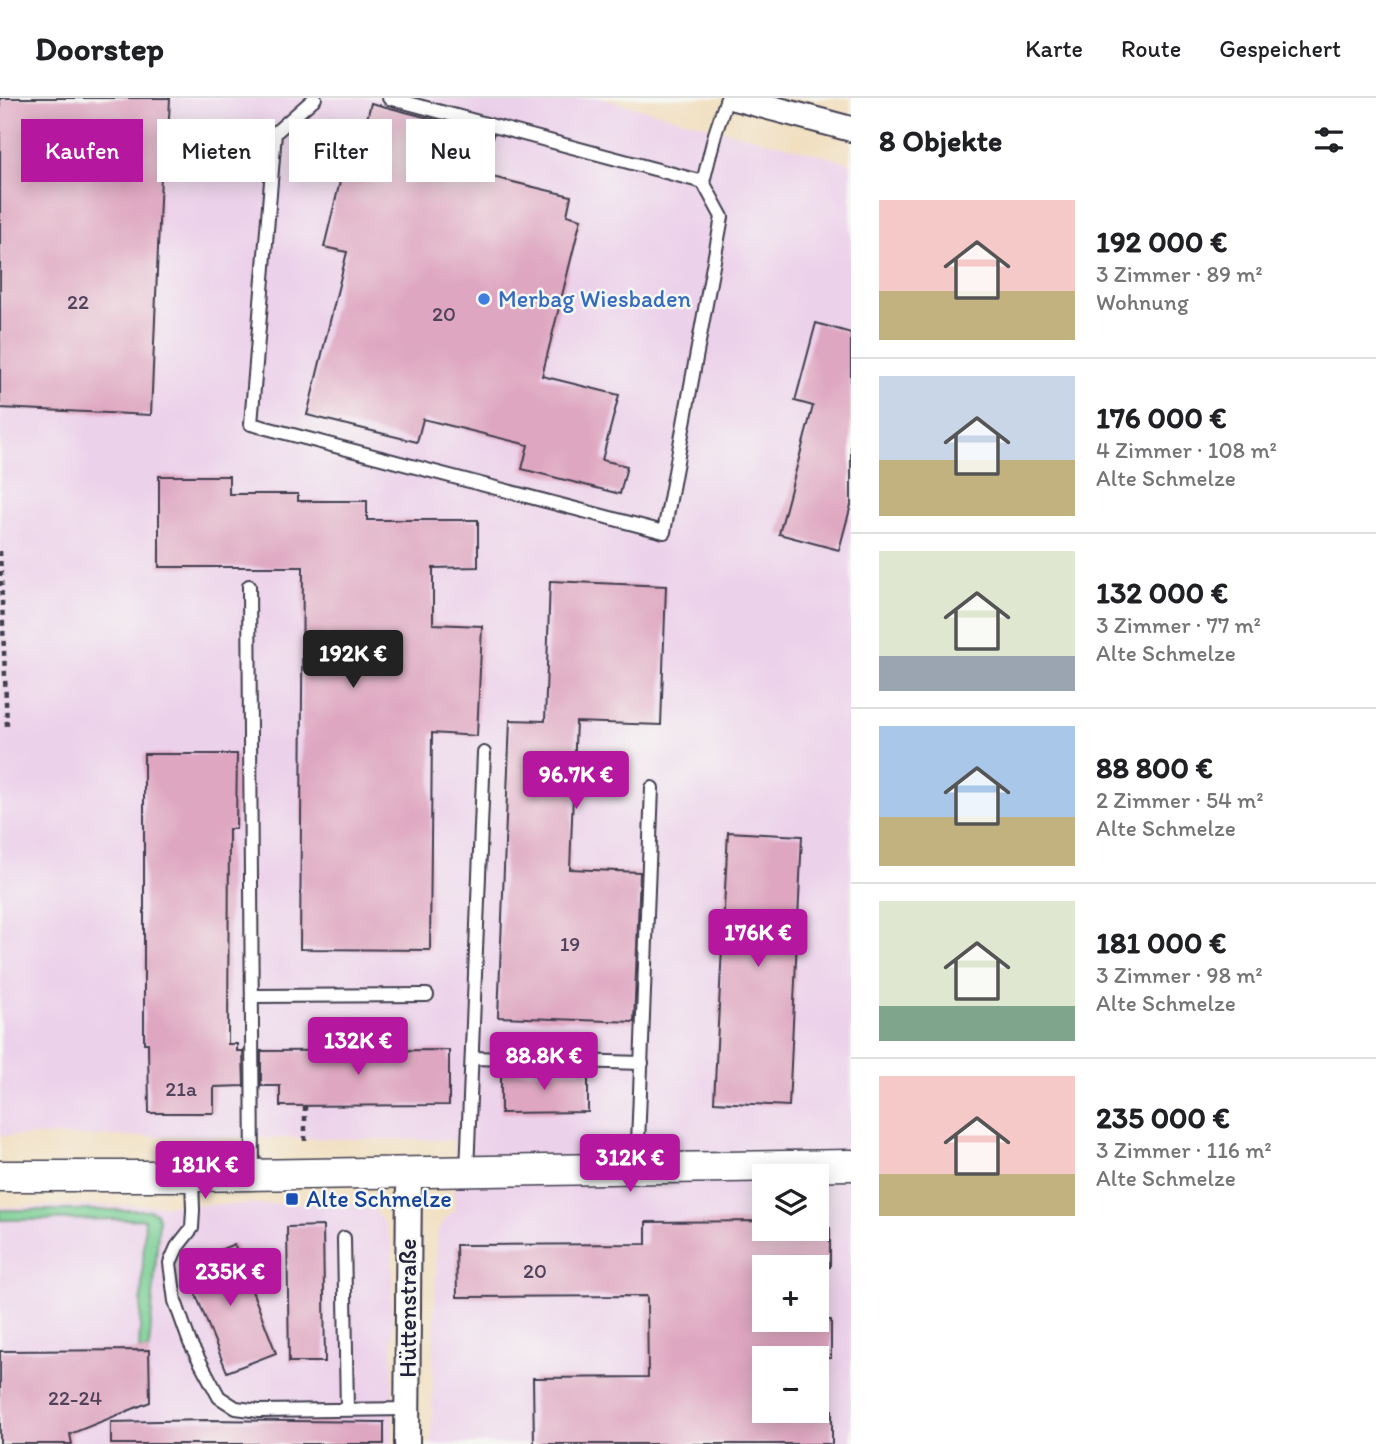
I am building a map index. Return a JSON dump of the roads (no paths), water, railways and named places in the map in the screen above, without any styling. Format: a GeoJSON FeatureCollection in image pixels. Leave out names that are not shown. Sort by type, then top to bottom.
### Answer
{"type":"FeatureCollection","features":[{"type":"Feature","properties":{"kind":"street"},"geometry":{"type":"LineString","coordinates":[[734,98],[851,129]]}},
{"type":"Feature","properties":{"kind":"street"},"geometry":{"type":"LineString","coordinates":[[0,1176],[192,1176],[851,1165]]}},
{"type":"Feature","properties":{"kind":"street","name":"Hüttenstraße"},"geometry":{"type":"LineString","coordinates":[[407,1444],[409,1173]]}},
{"type":"Feature","properties":{"kind":"lane"},"geometry":{"type":"LineString","coordinates":[[316,98],[275,133],[251,424],[664,532],[722,217],[703,182],[727,98]]}},
{"type":"Feature","properties":{"kind":"lane"},"geometry":{"type":"LineString","coordinates":[[389,98],[703,182]]}},
{"type":"Feature","properties":{"kind":"lane"},"geometry":{"type":"LineString","coordinates":[[249,586],[253,1174]]}},
{"type":"Feature","properties":{"kind":"lane"},"geometry":{"type":"LineString","coordinates":[[467,1172],[484,752]]}},
{"type":"Feature","properties":{"kind":"lane"},"geometry":{"type":"LineString","coordinates":[[637,1168],[652,788]]}},
{"type":"Feature","properties":{"kind":"lane"},"geometry":{"type":"LineString","coordinates":[[253,996],[427,995]]}},
{"type":"Feature","properties":{"kind":"lane"},"geometry":{"type":"LineString","coordinates":[[472,1058],[642,1063]]}},
{"type":"Feature","properties":{"kind":"lane"},"geometry":{"type":"LineString","coordinates":[[192,1176],[192,1228],[177,1247],[170,1263],[176,1301],[190,1343],[219,1398],[236,1408],[259,1410],[408,1409]]}},
{"type":"Feature","properties":{"kind":"lane"},"geometry":{"type":"LineString","coordinates":[[344,1238],[348,1410]]}},
{"type":"Feature","properties":{"kind":"place","name":"Merbag Wiesbaden"},"geometry":{"type":"Point","coordinates":[484,299]}},
{"type":"Feature","properties":{"kind":"place","name":"Alte Schmelze"},"geometry":{"type":"Point","coordinates":[292,1199]}}]}
